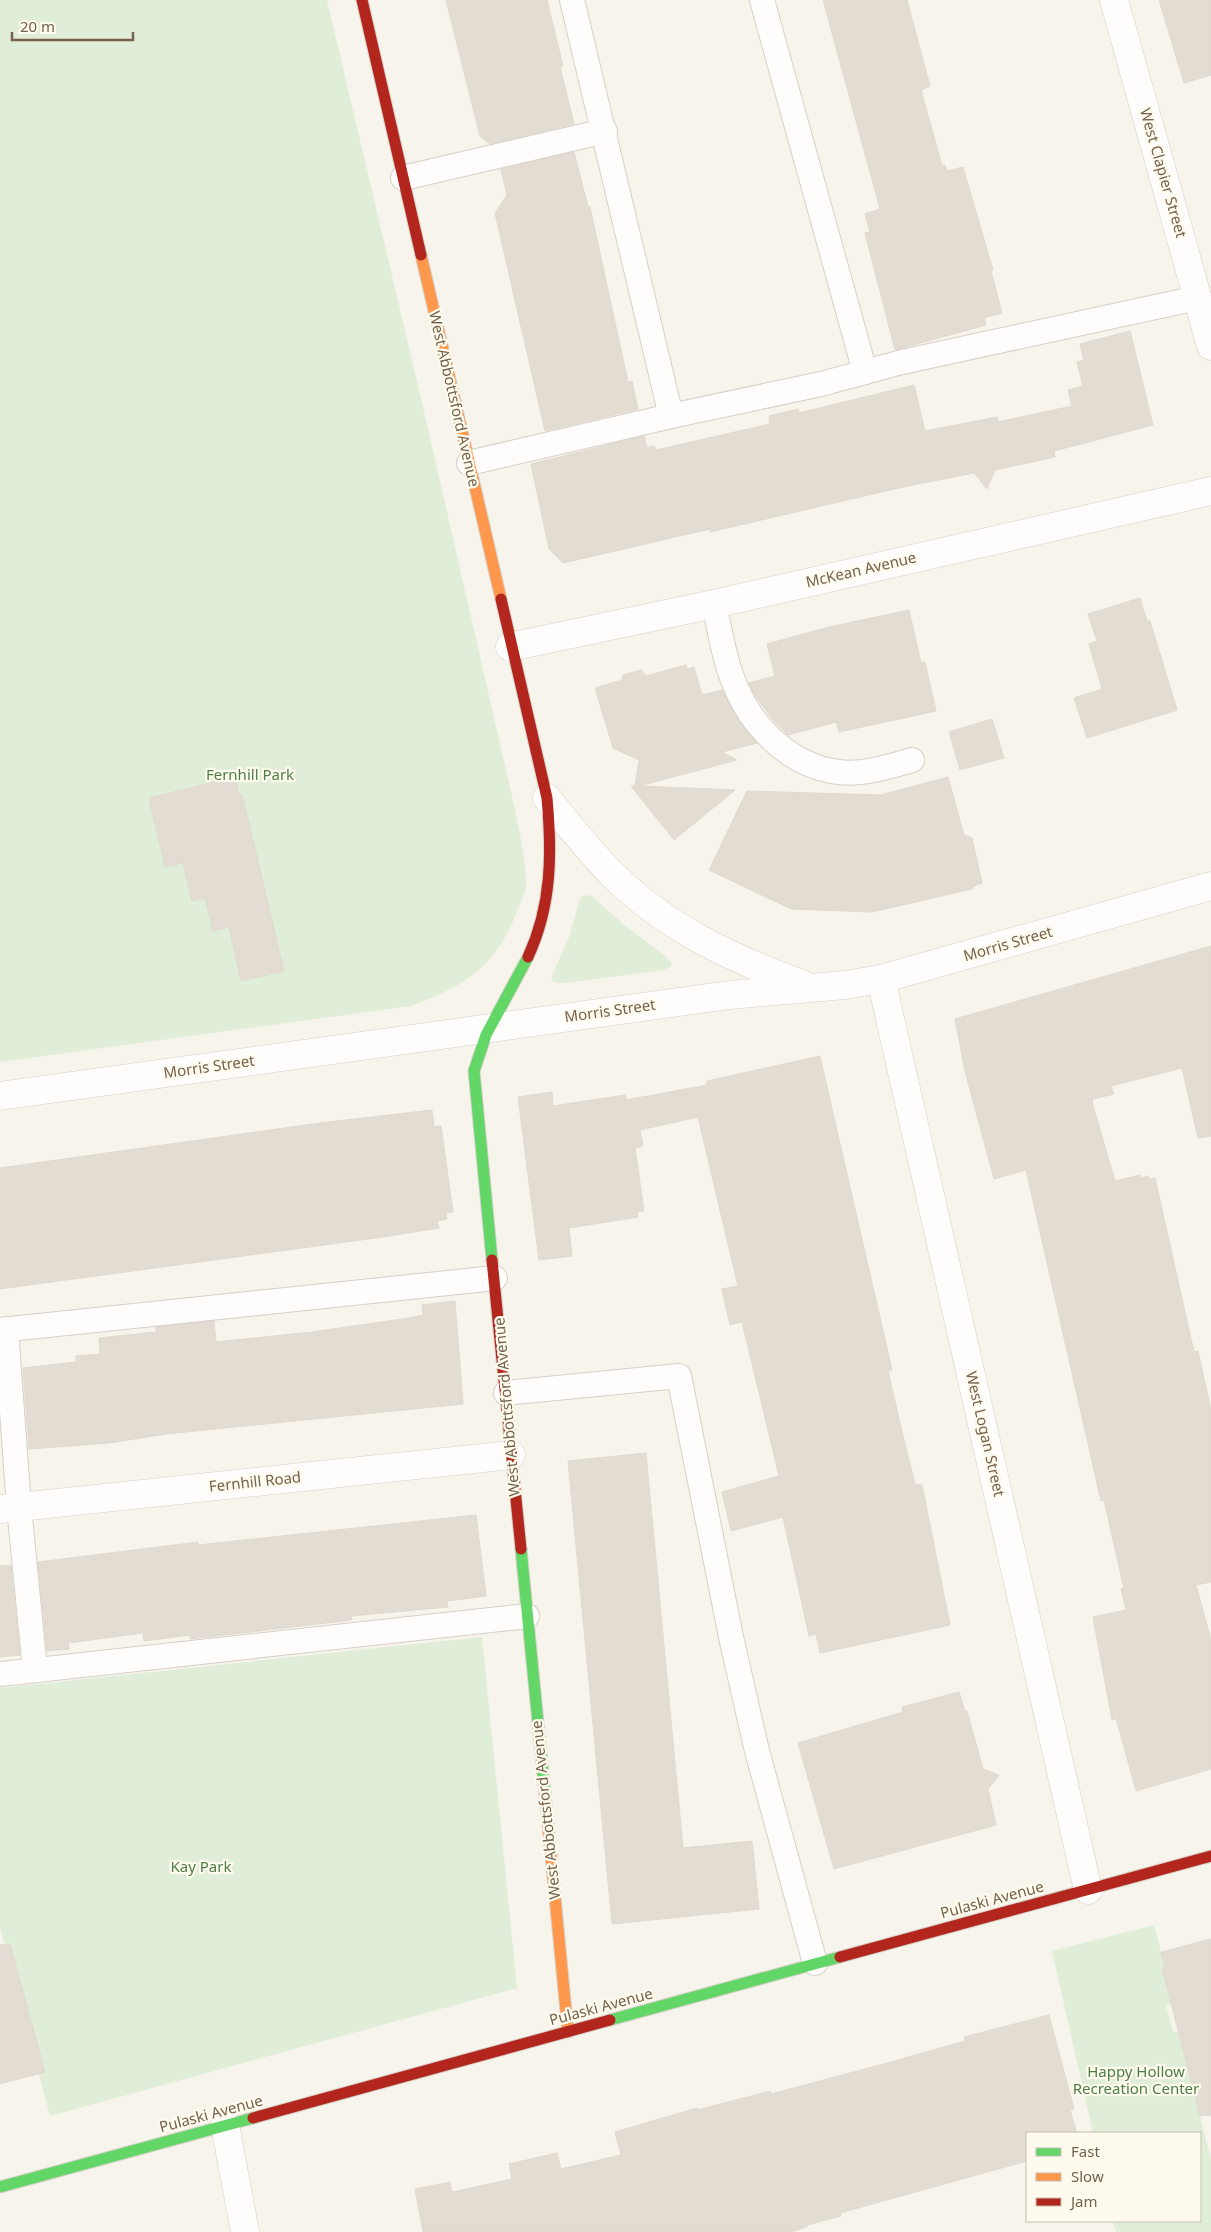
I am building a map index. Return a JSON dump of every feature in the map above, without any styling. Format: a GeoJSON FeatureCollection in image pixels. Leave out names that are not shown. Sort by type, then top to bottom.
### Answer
{"type":"FeatureCollection","features":[{"type":"Feature","properties":{"kind":"street","name":"West Abbottsford Avenue"},"geometry":{"type":"LineString","coordinates":[[362,0],[510,647],[547,798],[552,847],[548,902],[542,924],[529,955],[479,1050],[474,1071],[568,2032]]}},
{"type":"Feature","properties":{"kind":"street","name":"West Clapier Street"},"geometry":{"type":"LineString","coordinates":[[1114,0],[1211,346]]}},
{"type":"Feature","properties":{"kind":"street","name":"McKean Avenue"},"geometry":{"type":"LineString","coordinates":[[510,647],[714,604],[1211,490]]}},
{"type":"Feature","properties":{"kind":"street","name":"West Abbottsford Avenue"},"geometry":{"type":"LineString","coordinates":[[547,798],[582,843],[613,875],[659,913],[688,933],[720,950],[754,966],[811,987]]}},
{"type":"Feature","properties":{"kind":"street","name":"Morris Street"},"geometry":{"type":"LineString","coordinates":[[0,1096],[729,994],[845,985],[881,979],[1211,886]]}},
{"type":"Feature","properties":{"kind":"street","name":"West Logan Street"},"geometry":{"type":"LineString","coordinates":[[881,979],[1088,1890]]}},
{"type":"Feature","properties":{"kind":"street","name":"Fernhill Road"},"geometry":{"type":"LineString","coordinates":[[9,1508],[511,1455]]}},
{"type":"Feature","properties":{"kind":"street","name":"Pulaski Avenue"},"geometry":{"type":"LineString","coordinates":[[0,2186],[1211,1856]]}},
{"type":"Feature","properties":{"kind":"street"},"geometry":{"type":"LineString","coordinates":[[225,2125],[245,2232]]}},
{"type":"Feature","properties":{"kind":"lane"},"geometry":{"type":"LineString","coordinates":[[572,0],[605,131],[671,416]]}},
{"type":"Feature","properties":{"kind":"lane"},"geometry":{"type":"LineString","coordinates":[[762,0],[866,372]]}},
{"type":"Feature","properties":{"kind":"lane"},"geometry":{"type":"LineString","coordinates":[[403,178],[605,131]]}},
{"type":"Feature","properties":{"kind":"lane"},"geometry":{"type":"LineString","coordinates":[[469,462],[821,384],[902,362],[1198,298]]}},
{"type":"Feature","properties":{"kind":"lane"},"geometry":{"type":"LineString","coordinates":[[714,604],[734,683],[745,708],[762,730],[782,748],[807,763],[837,772],[870,771],[912,760]]}},
{"type":"Feature","properties":{"kind":"lane"},"geometry":{"type":"LineString","coordinates":[[35,1670],[9,1508],[3,1329],[495,1278]]}},
{"type":"Feature","properties":{"kind":"lane"},"geometry":{"type":"LineString","coordinates":[[506,1393],[679,1376],[731,1637],[755,1741],[815,1963]]}},
{"type":"Feature","properties":{"kind":"lane"},"geometry":{"type":"LineString","coordinates":[[0,1674],[527,1616]]}},
{"type":"Feature","properties":{"kind":"green space","name":"Fernhill Park"},"geometry":{"type":"Polygon","coordinates":[[[0,0],[327,0],[426,420],[514,805],[525,865],[525,892],[508,933],[498,948],[487,962],[462,983],[430,999],[411,1006],[0,1062],[0,0]]]}},
{"type":"Feature","properties":{"kind":"green space"},"geometry":{"type":"Polygon","coordinates":[[[582,896],[593,897],[623,924],[665,956],[672,963],[670,967],[664,970],[564,983],[554,982],[551,978],[570,935],[579,901],[582,896]]]}},
{"type":"Feature","properties":{"kind":"green space","name":"Kay Park"},"geometry":{"type":"Polygon","coordinates":[[[482,1637],[517,1988],[50,2116],[0,1928],[0,1688],[482,1637]]]}},
{"type":"Feature","properties":{"kind":"green space","name":"Happy Hollow Recreation Center"},"geometry":{"type":"Polygon","coordinates":[[[1154,1925],[1165,1967],[1162,1968],[1171,2004],[1166,2006],[1173,2032],[1178,2031],[1211,2159],[1211,2232],[1116,2232],[1113,2222],[1201,2222],[1201,2132],[1093,2132],[1052,1951],[1154,1925]]]}},
{"type":"Feature","properties":{"kind":"building"},"geometry":{"type":"Polygon","coordinates":[[[446,0],[547,0],[563,66],[560,67],[574,124],[490,144],[480,136],[446,0]]]}},
{"type":"Feature","properties":{"kind":"building"},"geometry":{"type":"Polygon","coordinates":[[[823,0],[907,0],[930,86],[921,90],[942,166],[945,165],[947,171],[963,167],[993,270],[991,271],[1002,313],[984,318],[986,325],[895,350],[865,233],[870,232],[865,214],[880,209],[823,0]]]}},
{"type":"Feature","properties":{"kind":"building"},"geometry":{"type":"Polygon","coordinates":[[[1159,0],[1211,0],[1211,75],[1184,83],[1159,0]]]}},
{"type":"Feature","properties":{"kind":"building"},"geometry":{"type":"Polygon","coordinates":[[[574,152],[588,207],[590,207],[628,382],[632,381],[638,409],[545,431],[495,213],[507,195],[501,169],[574,152]]]}},
{"type":"Feature","properties":{"kind":"building"},"geometry":{"type":"Polygon","coordinates":[[[1130,331],[1153,425],[1054,451],[1055,457],[995,470],[987,489],[974,473],[903,487],[710,532],[710,529],[563,563],[549,549],[531,464],[644,436],[647,448],[654,446],[656,450],[770,424],[769,416],[798,409],[799,413],[914,385],[925,431],[997,417],[998,422],[1072,406],[1068,390],[1083,386],[1077,362],[1084,360],[1080,344],[1130,331]]]}},
{"type":"Feature","properties":{"kind":"building"},"geometry":{"type":"Polygon","coordinates":[[[1140,598],[1147,621],[1150,621],[1177,710],[1087,738],[1074,698],[1102,689],[1089,644],[1097,641],[1088,614],[1140,598]]]}},
{"type":"Feature","properties":{"kind":"building"},"geometry":{"type":"Polygon","coordinates":[[[909,610],[921,663],[925,662],[936,711],[839,732],[836,722],[788,735],[773,720],[754,694],[749,683],[775,676],[767,644],[829,627],[909,610]]]}},
{"type":"Feature","properties":{"kind":"building"},"geometry":{"type":"Polygon","coordinates":[[[686,665],[687,669],[694,667],[702,695],[722,690],[740,723],[757,743],[722,752],[737,760],[639,786],[735,790],[674,840],[631,786],[635,786],[639,760],[613,748],[595,688],[622,680],[623,675],[641,670],[646,676],[686,665]]]}},
{"type":"Feature","properties":{"kind":"building"},"geometry":{"type":"Polygon","coordinates":[[[992,719],[1004,758],[960,770],[949,732],[992,719]]]}},
{"type":"Feature","properties":{"kind":"building"},"geometry":{"type":"Polygon","coordinates":[[[235,777],[239,795],[242,794],[284,971],[241,981],[229,927],[213,931],[205,898],[192,901],[183,863],[165,867],[149,798],[235,777]]]}},
{"type":"Feature","properties":{"kind":"building"},"geometry":{"type":"Polygon","coordinates":[[[948,777],[964,835],[972,838],[982,883],[974,886],[972,889],[872,912],[791,909],[709,870],[747,791],[881,795],[948,777]]]}},
{"type":"Feature","properties":{"kind":"building"},"geometry":{"type":"Polygon","coordinates":[[[1211,946],[1211,1136],[1198,1138],[1182,1068],[1111,1086],[1114,1094],[1093,1099],[1092,1102],[1115,1181],[1140,1175],[1141,1178],[1148,1176],[1149,1179],[1155,1178],[1194,1352],[1198,1351],[1211,1410],[1211,1582],[1196,1585],[1211,1640],[1211,1769],[1136,1791],[1116,1718],[1112,1720],[1093,1617],[1126,1610],[1121,1589],[1124,1589],[1104,1500],[1101,1501],[1026,1170],[994,1179],[965,1071],[955,1019],[1211,946]]]}},
{"type":"Feature","properties":{"kind":"building"},"geometry":{"type":"Polygon","coordinates":[[[820,1056],[892,1370],[888,1371],[901,1428],[915,1484],[922,1485],[950,1625],[820,1653],[816,1634],[809,1636],[783,1517],[731,1531],[722,1492],[779,1476],[742,1322],[730,1325],[722,1289],[738,1286],[698,1117],[640,1130],[643,1146],[635,1148],[644,1211],[637,1212],[638,1217],[569,1228],[572,1256],[539,1260],[518,1097],[552,1092],[553,1106],[625,1095],[626,1100],[707,1085],[707,1081],[820,1056]]]}},
{"type":"Feature","properties":{"kind":"building"},"geometry":{"type":"Polygon","coordinates":[[[432,1110],[434,1127],[441,1126],[453,1212],[446,1213],[447,1219],[437,1221],[439,1228],[0,1289],[0,1168],[320,1123],[432,1110]]]}},
{"type":"Feature","properties":{"kind":"building"},"geometry":{"type":"Polygon","coordinates":[[[455,1301],[463,1404],[166,1434],[109,1443],[29,1449],[23,1368],[76,1362],[76,1356],[100,1354],[99,1338],[156,1332],[156,1327],[214,1321],[216,1342],[312,1332],[409,1318],[423,1315],[422,1305],[455,1301]]]}},
{"type":"Feature","properties":{"kind":"building"},"geometry":{"type":"Polygon","coordinates":[[[646,1453],[683,1848],[752,1841],[759,1909],[612,1924],[568,1461],[646,1453]]]}},
{"type":"Feature","properties":{"kind":"building"},"geometry":{"type":"Polygon","coordinates":[[[476,1515],[486,1596],[447,1601],[448,1607],[351,1616],[352,1620],[190,1639],[190,1635],[144,1641],[143,1633],[68,1643],[69,1649],[47,1651],[38,1562],[198,1542],[198,1545],[476,1515]]]}},
{"type":"Feature","properties":{"kind":"building"},"geometry":{"type":"Polygon","coordinates":[[[11,1565],[20,1655],[0,1657],[0,1566],[11,1565]]]}},
{"type":"Feature","properties":{"kind":"building"},"geometry":{"type":"Polygon","coordinates":[[[959,1692],[965,1711],[967,1711],[983,1769],[999,1775],[988,1789],[996,1825],[834,1869],[798,1743],[903,1712],[902,1707],[959,1692]]]}},
{"type":"Feature","properties":{"kind":"building"},"geometry":{"type":"Polygon","coordinates":[[[1211,1939],[1211,2115],[1200,2116],[1162,1968],[1165,1967],[1161,1952],[1211,1939]]]}},
{"type":"Feature","properties":{"kind":"building"},"geometry":{"type":"Polygon","coordinates":[[[10,1944],[45,2072],[0,2084],[0,1945],[10,1944]]]}},
{"type":"Feature","properties":{"kind":"building"},"geometry":{"type":"Polygon","coordinates":[[[1049,2015],[1074,2109],[1070,2110],[1077,2132],[1026,2132],[1026,2161],[840,2213],[841,2216],[807,2225],[807,2227],[791,2232],[423,2232],[415,2189],[450,2182],[452,2192],[512,2179],[509,2164],[557,2153],[561,2169],[621,2155],[615,2132],[697,2108],[697,2110],[771,2091],[771,2094],[891,2062],[965,2041],[964,2037],[1049,2015]]]}},
{"type":"Feature","properties":{"kind":"traffic: fast"},"geometry":{"type":"LineString","coordinates":[[492,1260],[474,1071],[486,1035],[528,957]]}},
{"type":"Feature","properties":{"kind":"traffic: fast"},"geometry":{"type":"LineString","coordinates":[[521,1549],[545,1794]]}},
{"type":"Feature","properties":{"kind":"traffic: fast"},"geometry":{"type":"LineString","coordinates":[[610,2020],[840,1957]]}},
{"type":"Feature","properties":{"kind":"traffic: fast"},"geometry":{"type":"LineString","coordinates":[[0,2187],[253,2118]]}},
{"type":"Feature","properties":{"kind":"traffic: slow"},"geometry":{"type":"LineString","coordinates":[[421,255],[501,599]]}},
{"type":"Feature","properties":{"kind":"traffic: slow"},"geometry":{"type":"LineString","coordinates":[[545,1794],[568,2032]]}},
{"type":"Feature","properties":{"kind":"traffic: jam"},"geometry":{"type":"LineString","coordinates":[[362,0],[421,255]]}},
{"type":"Feature","properties":{"kind":"traffic: jam"},"geometry":{"type":"LineString","coordinates":[[501,599],[547,798],[549,818],[550,859],[546,898],[542,918],[528,957]]}},
{"type":"Feature","properties":{"kind":"traffic: jam"},"geometry":{"type":"LineString","coordinates":[[492,1260],[521,1549]]}},
{"type":"Feature","properties":{"kind":"traffic: jam"},"geometry":{"type":"LineString","coordinates":[[840,1957],[1211,1856]]}},
{"type":"Feature","properties":{"kind":"traffic: jam"},"geometry":{"type":"LineString","coordinates":[[253,2118],[610,2020]]}}]}
